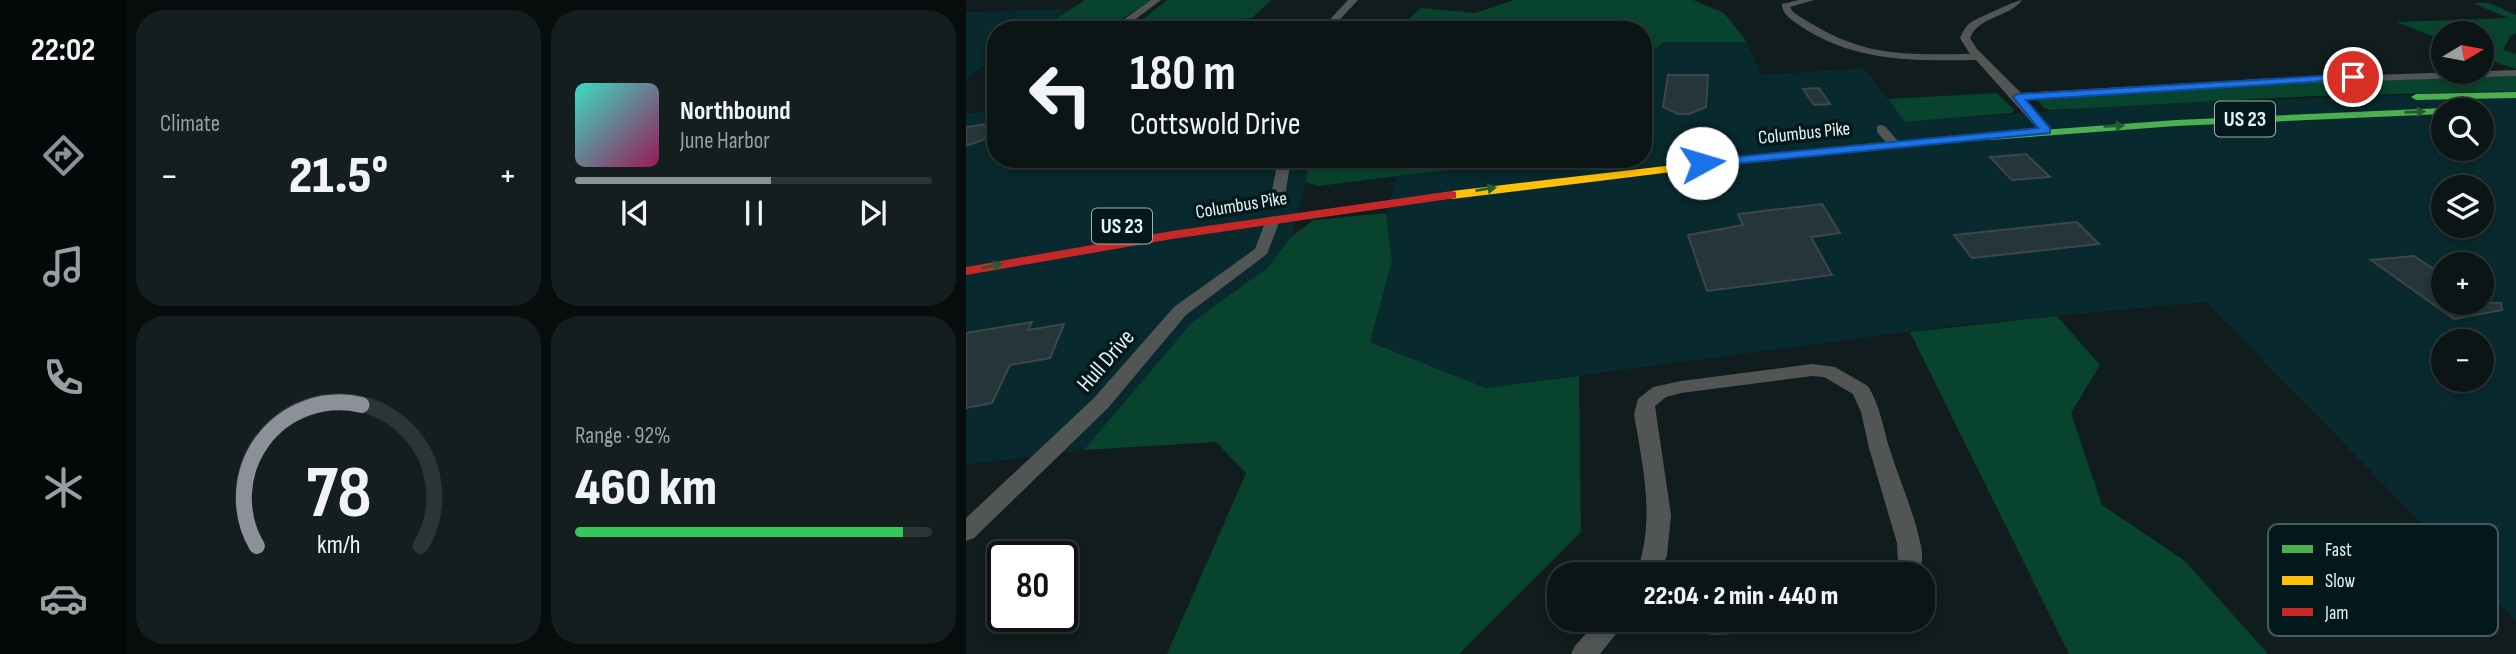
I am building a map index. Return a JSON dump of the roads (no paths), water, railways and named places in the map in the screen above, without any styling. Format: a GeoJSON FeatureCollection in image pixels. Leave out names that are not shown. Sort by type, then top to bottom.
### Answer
{"type":"FeatureCollection","features":[{"type":"Feature","properties":{"kind":"highway","name":"US 23"},"geometry":{"type":"LineString","coordinates":[[2087,113],[2305,101],[2516,95]]}},
{"type":"Feature","properties":{"kind":"highway"},"geometry":{"type":"LineString","coordinates":[[2494,109],[2516,108]]}},
{"type":"Feature","properties":{"kind":"highway","name":"Columbus Pike"},"geometry":{"type":"LineString","coordinates":[[2014,118],[2043,121],[2262,118],[2431,111]]}},
{"type":"Feature","properties":{"kind":"highway","name":"Columbus Pike"},"geometry":{"type":"LineString","coordinates":[[966,271],[1273,220],[1597,175],[1894,144],[2043,121]]}},
{"type":"Feature","properties":{"kind":"highway","name":"Columbus Pike"},"geometry":{"type":"LineString","coordinates":[[1875,130],[1900,127]]}},
{"type":"Feature","properties":{"kind":"highway"},"geometry":{"type":"LineString","coordinates":[[1273,220],[1303,207],[1448,184],[1464,178]]}},
{"type":"Feature","properties":{"kind":"highway"},"geometry":{"type":"LineString","coordinates":[[1018,261],[1046,249],[1245,215],[1277,202]]}},
{"type":"Feature","properties":{"kind":"street"},"geometry":{"type":"LineString","coordinates":[[1131,21],[1157,0]]}},
{"type":"Feature","properties":{"kind":"street"},"geometry":{"type":"LineString","coordinates":[[1333,21],[1354,0]]}},
{"type":"Feature","properties":{"kind":"street"},"geometry":{"type":"LineString","coordinates":[[1810,0],[1782,5],[1789,13],[1830,39],[1856,49],[1914,58],[1976,54]]}},
{"type":"Feature","properties":{"kind":"street"},"geometry":{"type":"LineString","coordinates":[[2018,0],[2009,10],[1982,20],[1969,29],[1965,38],[1976,54],[2043,121]]}},
{"type":"Feature","properties":{"kind":"street"},"geometry":{"type":"LineString","coordinates":[[2018,97],[2314,79],[2516,73]]}},
{"type":"Feature","properties":{"kind":"street"},"geometry":{"type":"LineString","coordinates":[[1875,130],[1894,144]]}},
{"type":"Feature","properties":{"kind":"street"},"geometry":{"type":"LineString","coordinates":[[1277,202],[1283,168]]}},
{"type":"Feature","properties":{"kind":"street","name":"Hull Drive"},"geometry":{"type":"LineString","coordinates":[[966,532],[1093,412],[1180,311],[1262,251],[1273,220]]}},
{"type":"Feature","properties":{"kind":"street"},"geometry":{"type":"LineString","coordinates":[[1654,562],[1661,535],[1660,512],[1644,414],[1645,404],[1660,392],[1681,387],[1812,370],[1828,371],[1861,390],[1871,412],[1879,448],[1909,543],[1910,562]]}},
{"type":"Feature","properties":{"kind":"street"},"geometry":{"type":"LineString","coordinates":[[1584,654],[1603,632]]}}]}
